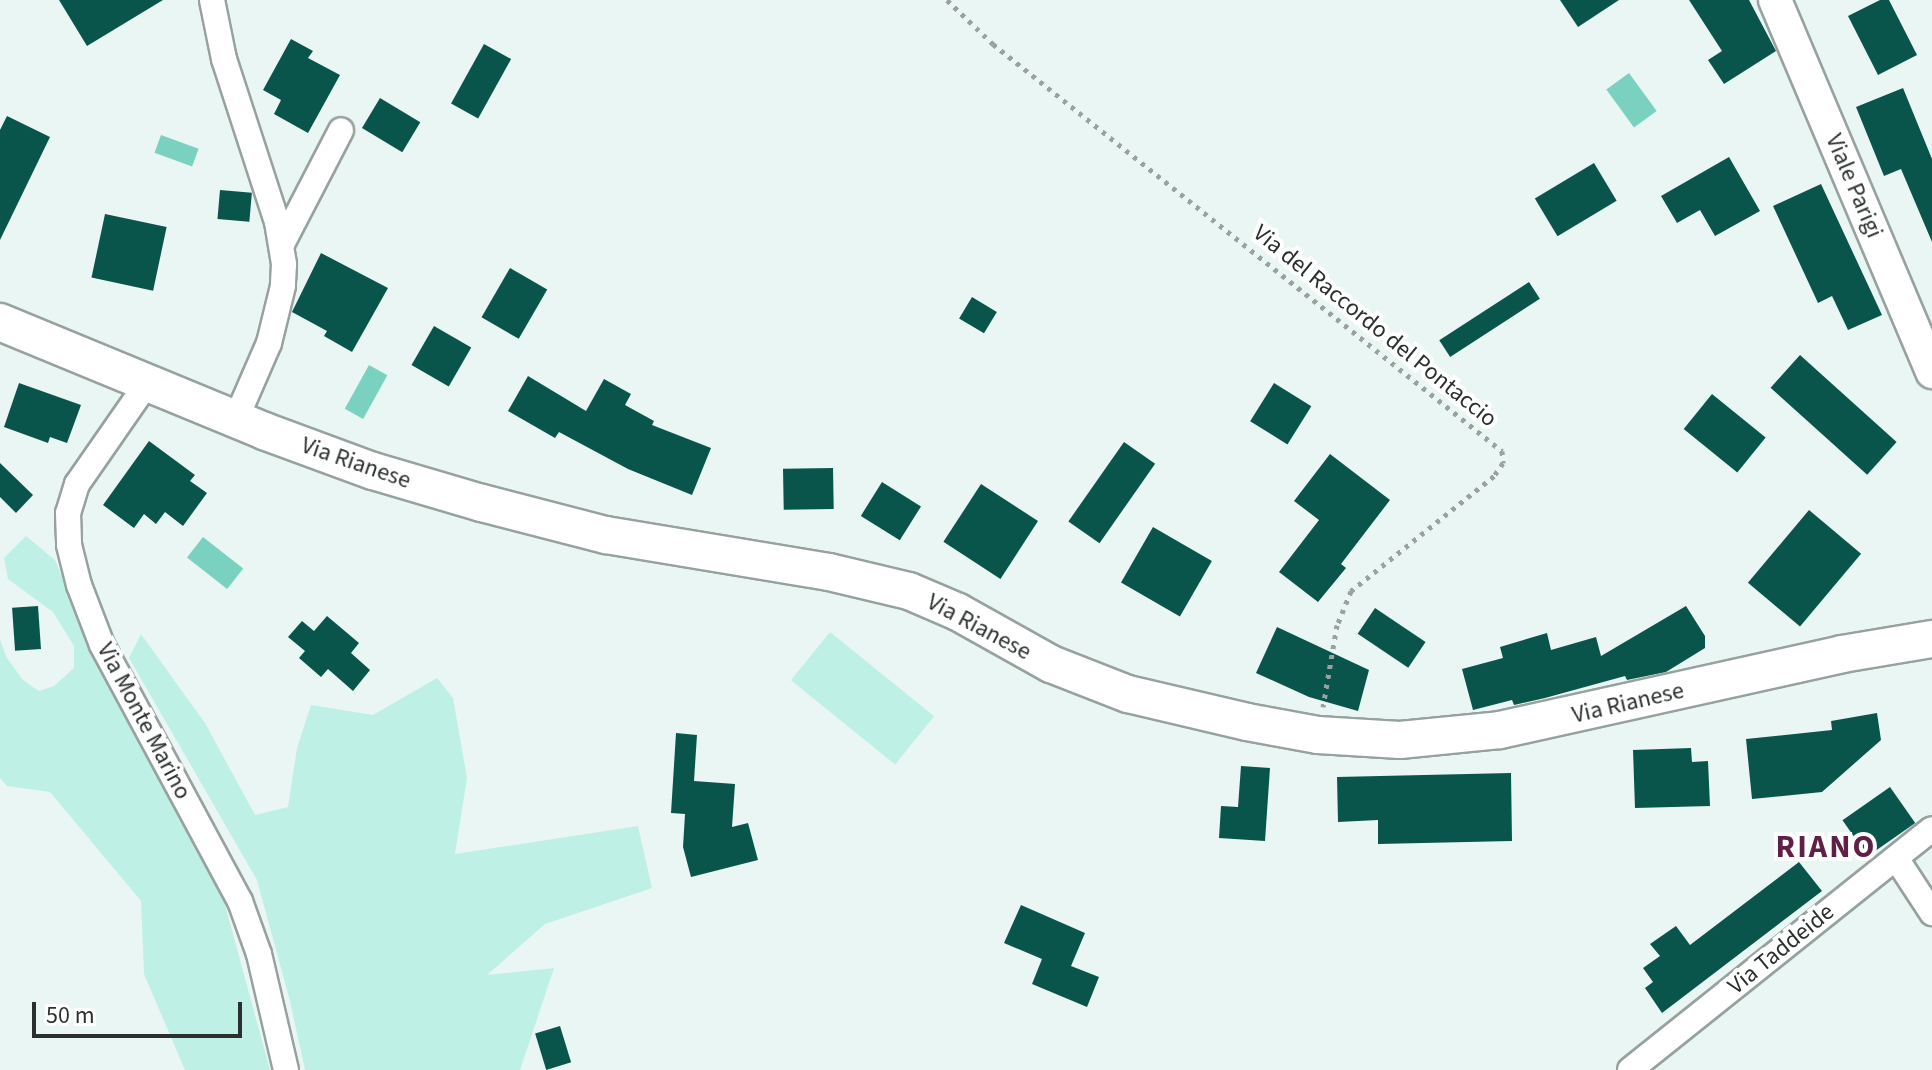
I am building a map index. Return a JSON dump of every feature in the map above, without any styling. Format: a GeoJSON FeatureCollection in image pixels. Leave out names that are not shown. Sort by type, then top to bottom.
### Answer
{"type":"FeatureCollection","features":[{"type":"Feature","properties":{"kind":"main road","name":"Via Rianese"},"geometry":{"type":"LineString","coordinates":[[0,322],[236,419],[373,471],[578,528],[654,545],[829,572],[909,591],[958,612],[1051,664],[1128,694],[1236,720],[1318,735],[1400,740],[1500,730],[1842,654],[1932,639]]}},
{"type":"Feature","properties":{"kind":"street"},"geometry":{"type":"LineString","coordinates":[[212,0],[221,48],[282,244],[283,286],[273,327],[257,374],[236,419]]}},
{"type":"Feature","properties":{"kind":"street","name":"Viale Parigi"},"geometry":{"type":"LineString","coordinates":[[1775,0],[1932,371]]}},
{"type":"Feature","properties":{"kind":"street"},"geometry":{"type":"LineString","coordinates":[[282,244],[341,130]]}},
{"type":"Feature","properties":{"kind":"street","name":"Via Monte Marino"},"geometry":{"type":"LineString","coordinates":[[148,382],[77,484],[68,513],[70,553],[102,645],[240,901],[259,954],[286,1070]]}},
{"type":"Feature","properties":{"kind":"street","name":"Via Taddeide"},"geometry":{"type":"LineString","coordinates":[[1630,1070],[1932,829]]}},
{"type":"Feature","properties":{"kind":"street"},"geometry":{"type":"LineString","coordinates":[[1896,858],[1932,913]]}},
{"type":"Feature","properties":{"kind":"path","name":"Via del Raccordo del Pontaccio"},"geometry":{"type":"LineString","coordinates":[[947,0],[993,44],[1502,451],[1503,463],[1494,476],[1351,591],[1337,625],[1318,735]]}},
{"type":"Feature","properties":{"kind":"shaded area"},"geometry":{"type":"Polygon","coordinates":[[[1629,73],[1657,111],[1634,127],[1606,89],[1629,73]]]}},
{"type":"Feature","properties":{"kind":"shaded area"},"geometry":{"type":"Polygon","coordinates":[[[161,135],[199,149],[192,167],[155,153],[161,135]]]}},
{"type":"Feature","properties":{"kind":"shaded area"},"geometry":{"type":"Polygon","coordinates":[[[369,365],[387,375],[363,419],[345,409],[369,365]]]}},
{"type":"Feature","properties":{"kind":"shaded area"},"geometry":{"type":"Polygon","coordinates":[[[26,536],[55,560],[117,703],[222,894],[270,1070],[185,1070],[144,974],[141,901],[50,792],[7,786],[0,778],[0,640],[7,658],[23,680],[39,691],[54,686],[74,668],[74,646],[53,612],[8,579],[4,558],[26,536]]]}},
{"type":"Feature","properties":{"kind":"shaded area"},"geometry":{"type":"Polygon","coordinates":[[[203,537],[243,568],[227,589],[187,557],[203,537]]]}},
{"type":"Feature","properties":{"kind":"shaded area"},"geometry":{"type":"Polygon","coordinates":[[[830,632],[934,716],[895,765],[791,680],[830,632]]]}},
{"type":"Feature","properties":{"kind":"shaded area"},"geometry":{"type":"Polygon","coordinates":[[[141,634],[205,723],[255,815],[288,807],[297,748],[311,705],[373,715],[437,678],[453,698],[467,778],[455,854],[638,826],[652,888],[545,924],[487,975],[554,968],[520,1070],[305,1070],[257,880],[129,658],[141,634]]]}},
{"type":"Feature","properties":{"kind":"building"},"geometry":{"type":"Polygon","coordinates":[[[59,0],[163,0],[87,46],[59,0]]]}},
{"type":"Feature","properties":{"kind":"building"},"geometry":{"type":"Polygon","coordinates":[[[1560,0],[1619,0],[1578,27],[1560,0]]]}},
{"type":"Feature","properties":{"kind":"building"},"geometry":{"type":"Polygon","coordinates":[[[1689,0],[1749,0],[1776,51],[1724,84],[1708,60],[1722,51],[1689,0]]]}},
{"type":"Feature","properties":{"kind":"building"},"geometry":{"type":"Polygon","coordinates":[[[1880,0],[1889,0],[1917,55],[1878,75],[1848,16],[1880,0]]]}},
{"type":"Feature","properties":{"kind":"building"},"geometry":{"type":"Polygon","coordinates":[[[291,39],[313,51],[308,58],[340,75],[308,133],[274,114],[281,100],[263,90],[291,39]]]}},
{"type":"Feature","properties":{"kind":"building"},"geometry":{"type":"Polygon","coordinates":[[[484,44],[511,59],[478,119],[451,103],[484,44]]]}},
{"type":"Feature","properties":{"kind":"building"},"geometry":{"type":"Polygon","coordinates":[[[1903,88],[1932,159],[1932,242],[1901,169],[1884,176],[1856,107],[1903,88]]]}},
{"type":"Feature","properties":{"kind":"building"},"geometry":{"type":"Polygon","coordinates":[[[380,98],[420,122],[402,152],[362,128],[380,98]]]}},
{"type":"Feature","properties":{"kind":"building"},"geometry":{"type":"Polygon","coordinates":[[[7,116],[50,137],[0,240],[0,130],[7,116]]]}},
{"type":"Feature","properties":{"kind":"building"},"geometry":{"type":"Polygon","coordinates":[[[1729,157],[1760,211],[1715,236],[1700,210],[1677,223],[1661,196],[1729,157]]]}},
{"type":"Feature","properties":{"kind":"building"},"geometry":{"type":"Polygon","coordinates":[[[1594,163],[1617,201],[1558,236],[1535,199],[1594,163]]]}},
{"type":"Feature","properties":{"kind":"building"},"geometry":{"type":"Polygon","coordinates":[[[1821,184],[1882,315],[1848,330],[1832,296],[1818,303],[1773,206],[1821,184]]]}},
{"type":"Feature","properties":{"kind":"building"},"geometry":{"type":"Polygon","coordinates":[[[220,190],[252,193],[249,222],[217,219],[220,190]]]}},
{"type":"Feature","properties":{"kind":"building"},"geometry":{"type":"Polygon","coordinates":[[[105,214],[167,227],[153,291],[91,278],[105,214]]]}},
{"type":"Feature","properties":{"kind":"building"},"geometry":{"type":"Polygon","coordinates":[[[321,253],[388,288],[352,352],[324,336],[327,331],[292,312],[321,253]]]}},
{"type":"Feature","properties":{"kind":"building"},"geometry":{"type":"Polygon","coordinates":[[[510,268],[547,289],[519,339],[482,317],[510,268]]]}},
{"type":"Feature","properties":{"kind":"building"},"geometry":{"type":"Polygon","coordinates":[[[1529,282],[1540,299],[1450,357],[1439,340],[1529,282]]]}},
{"type":"Feature","properties":{"kind":"building"},"geometry":{"type":"Polygon","coordinates":[[[972,297],[997,312],[984,333],[959,318],[972,297]]]}},
{"type":"Feature","properties":{"kind":"building"},"geometry":{"type":"Polygon","coordinates":[[[434,326],[471,348],[449,386],[412,365],[434,326]]]}},
{"type":"Feature","properties":{"kind":"building"},"geometry":{"type":"Polygon","coordinates":[[[1800,355],[1897,442],[1867,475],[1771,388],[1800,355]]]}},
{"type":"Feature","properties":{"kind":"building"},"geometry":{"type":"Polygon","coordinates":[[[528,376],[586,411],[604,379],[631,394],[625,405],[654,421],[652,425],[711,448],[692,495],[628,469],[559,432],[555,438],[508,411],[528,376]]]}},
{"type":"Feature","properties":{"kind":"building"},"geometry":{"type":"Polygon","coordinates":[[[19,383],[81,405],[67,443],[50,437],[48,443],[4,427],[19,383]]]}},
{"type":"Feature","properties":{"kind":"building"},"geometry":{"type":"Polygon","coordinates":[[[1274,383],[1311,406],[1287,444],[1250,421],[1274,383]]]}},
{"type":"Feature","properties":{"kind":"building"},"geometry":{"type":"Polygon","coordinates":[[[1712,394],[1766,437],[1737,472],[1684,429],[1712,394]]]}},
{"type":"Feature","properties":{"kind":"building"},"geometry":{"type":"Polygon","coordinates":[[[149,441],[195,475],[190,481],[207,493],[183,526],[165,512],[156,524],[144,514],[134,528],[103,505],[149,441]]]}},
{"type":"Feature","properties":{"kind":"building"},"geometry":{"type":"Polygon","coordinates":[[[1124,442],[1155,464],[1099,543],[1068,521],[1124,442]]]}},
{"type":"Feature","properties":{"kind":"building"},"geometry":{"type":"Polygon","coordinates":[[[1330,454],[1390,500],[1341,564],[1346,568],[1318,602],[1279,572],[1319,520],[1294,501],[1330,454]]]}},
{"type":"Feature","properties":{"kind":"building"},"geometry":{"type":"Polygon","coordinates":[[[0,463],[33,495],[16,513],[0,497],[0,463]]]}},
{"type":"Feature","properties":{"kind":"building"},"geometry":{"type":"Polygon","coordinates":[[[833,468],[834,509],[784,510],[783,469],[833,468]]]}},
{"type":"Feature","properties":{"kind":"building"},"geometry":{"type":"Polygon","coordinates":[[[882,482],[921,506],[900,540],[861,516],[882,482]]]}},
{"type":"Feature","properties":{"kind":"building"},"geometry":{"type":"Polygon","coordinates":[[[981,484],[1038,521],[1000,579],[943,542],[981,484]]]}},
{"type":"Feature","properties":{"kind":"building"},"geometry":{"type":"Polygon","coordinates":[[[1809,510],[1861,554],[1800,626],[1748,583],[1809,510]]]}},
{"type":"Feature","properties":{"kind":"building"},"geometry":{"type":"Polygon","coordinates":[[[1153,527],[1212,561],[1180,616],[1121,582],[1153,527]]]}},
{"type":"Feature","properties":{"kind":"building"},"geometry":{"type":"Polygon","coordinates":[[[38,606],[41,649],[15,651],[12,608],[38,606]]]}},
{"type":"Feature","properties":{"kind":"building"},"geometry":{"type":"Polygon","coordinates":[[[1686,606],[1705,636],[1705,648],[1666,672],[1627,680],[1625,676],[1514,705],[1512,700],[1473,710],[1462,669],[1503,658],[1500,647],[1547,633],[1551,650],[1596,637],[1601,656],[1686,606]]]}},
{"type":"Feature","properties":{"kind":"building"},"geometry":{"type":"Polygon","coordinates":[[[1375,608],[1426,642],[1408,668],[1358,634],[1375,608]]]}},
{"type":"Feature","properties":{"kind":"building"},"geometry":{"type":"Polygon","coordinates":[[[327,616],[359,643],[351,653],[370,670],[353,691],[328,669],[321,677],[299,658],[305,651],[288,637],[302,621],[314,631],[327,616]]]}},
{"type":"Feature","properties":{"kind":"building"},"geometry":{"type":"Polygon","coordinates":[[[1277,627],[1369,670],[1358,711],[1309,697],[1256,673],[1277,627]]]}},
{"type":"Feature","properties":{"kind":"building"},"geometry":{"type":"Polygon","coordinates":[[[1877,713],[1881,740],[1822,792],[1752,799],[1746,739],[1832,730],[1831,721],[1877,713]]]}},
{"type":"Feature","properties":{"kind":"building"},"geometry":{"type":"Polygon","coordinates":[[[676,733],[697,735],[694,781],[735,784],[732,827],[748,823],[758,860],[691,877],[683,847],[685,814],[671,813],[676,733]]]}},
{"type":"Feature","properties":{"kind":"building"},"geometry":{"type":"Polygon","coordinates":[[[1691,748],[1692,762],[1708,761],[1710,806],[1635,808],[1633,750],[1691,748]]]}},
{"type":"Feature","properties":{"kind":"building"},"geometry":{"type":"Polygon","coordinates":[[[1241,766],[1270,768],[1265,841],[1219,838],[1221,806],[1238,807],[1241,766]]]}},
{"type":"Feature","properties":{"kind":"building"},"geometry":{"type":"Polygon","coordinates":[[[1511,773],[1512,841],[1378,844],[1378,820],[1338,822],[1337,777],[1511,773]]]}},
{"type":"Feature","properties":{"kind":"building"},"geometry":{"type":"Polygon","coordinates":[[[1890,787],[1915,823],[1868,856],[1842,820],[1890,787]]]}},
{"type":"Feature","properties":{"kind":"building"},"geometry":{"type":"Polygon","coordinates":[[[1799,862],[1822,891],[1662,1013],[1645,988],[1653,982],[1643,968],[1660,956],[1650,944],[1676,926],[1690,945],[1799,862]]]}},
{"type":"Feature","properties":{"kind":"building"},"geometry":{"type":"Polygon","coordinates":[[[1021,905],[1085,933],[1071,966],[1099,977],[1087,1007],[1032,984],[1042,959],[1004,943],[1021,905]]]}},
{"type":"Feature","properties":{"kind":"building"},"geometry":{"type":"Polygon","coordinates":[[[560,1026],[571,1062],[546,1070],[535,1034],[560,1026]]]}},
{"type":"Feature","properties":{"kind":"district","name":"RIANO"},"geometry":{"type":"Point","coordinates":[1826,847]}}]}
